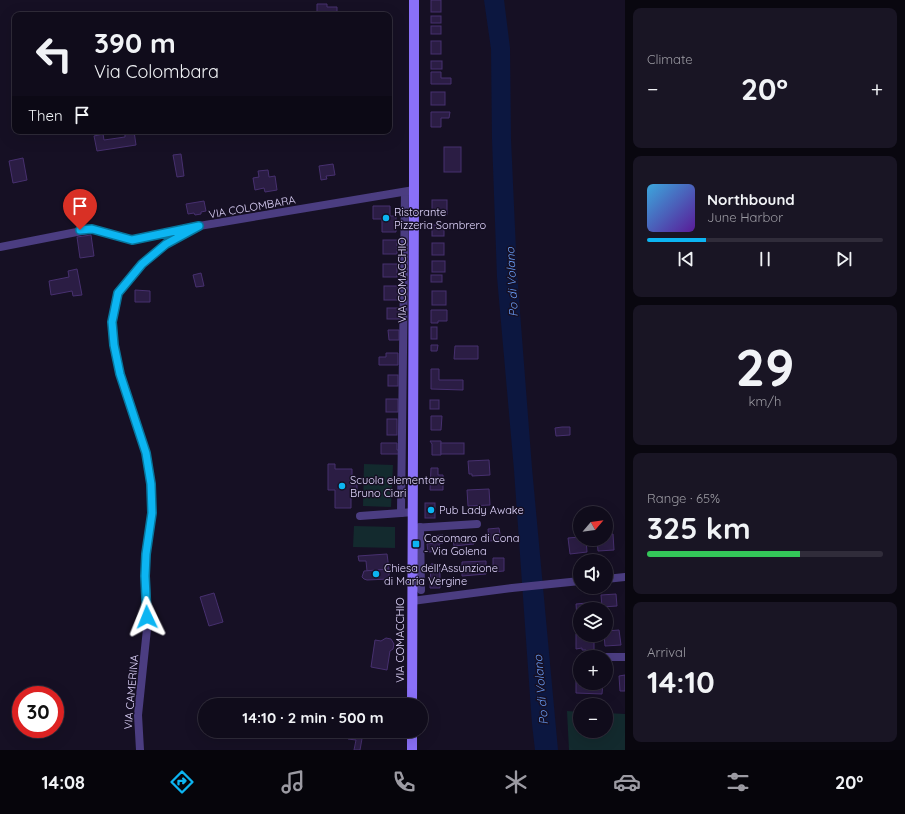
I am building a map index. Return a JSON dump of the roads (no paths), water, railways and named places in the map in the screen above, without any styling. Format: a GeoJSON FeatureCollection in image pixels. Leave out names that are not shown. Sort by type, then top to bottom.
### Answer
{"type":"FeatureCollection","features":[{"type":"Feature","properties":{"kind":"main road","name":"VIA COMACCHIO"},"geometry":{"type":"LineString","coordinates":[[412,698],[412,601],[417,527],[413,512],[414,373],[409,304],[414,0]]}},
{"type":"Feature","properties":{"kind":"main road"},"geometry":{"type":"LineString","coordinates":[[412,738],[412,750]]}},
{"type":"Feature","properties":{"kind":"street","name":"VIA COLOMBARA"},"geometry":{"type":"LineString","coordinates":[[0,247],[92,229],[132,240],[199,226],[410,191]]}},
{"type":"Feature","properties":{"kind":"street","name":"VIA CAMERINA"},"geometry":{"type":"LineString","coordinates":[[140,750],[138,714],[147,628],[145,576],[146,554],[152,513],[151,484],[146,453],[120,374],[114,345],[112,322],[118,293],[142,264],[166,244],[199,226]]}},
{"type":"Feature","properties":{"kind":"street","name":"VIA COMACCHIO"},"geometry":{"type":"LineString","coordinates":[[401,513],[403,373],[409,304]]}},
{"type":"Feature","properties":{"kind":"street"},"geometry":{"type":"LineString","coordinates":[[403,373],[414,373]]}},
{"type":"Feature","properties":{"kind":"street"},"geometry":{"type":"LineString","coordinates":[[402,457],[413,457]]}},
{"type":"Feature","properties":{"kind":"street"},"geometry":{"type":"LineString","coordinates":[[360,516],[413,512]]}},
{"type":"Feature","properties":{"kind":"street"},"geometry":{"type":"LineString","coordinates":[[417,527],[477,524]]}},
{"type":"Feature","properties":{"kind":"street","name":"VIA COMACCHIO"},"geometry":{"type":"LineString","coordinates":[[417,527],[421,590]]}},
{"type":"Feature","properties":{"kind":"street"},"geometry":{"type":"LineString","coordinates":[[613,578],[625,577]]}},
{"type":"Feature","properties":{"kind":"street"},"geometry":{"type":"LineString","coordinates":[[412,601],[573,582]]}},
{"type":"Feature","properties":{"kind":"street"},"geometry":{"type":"LineString","coordinates":[[613,657],[625,657]]}},
{"type":"Feature","properties":{"kind":"water","name":"Po di Volano"},"geometry":{"type":"Polygon","coordinates":[[[484,0],[504,0],[510,48],[511,139],[517,273],[532,468],[558,750],[535,750],[532,724],[514,470],[497,277],[492,139],[491,49],[484,0]]]}},
{"type":"Feature","properties":{"kind":"place","name":"Ristorante Pizzeria Sombrero"},"geometry":{"type":"Point","coordinates":[386,218]}},
{"type":"Feature","properties":{"kind":"place","name":"Scuola elementare Bruno Ciari"},"geometry":{"type":"Point","coordinates":[342,486]}},
{"type":"Feature","properties":{"kind":"place","name":"Pub Lady Awake"},"geometry":{"type":"Point","coordinates":[431,510]}},
{"type":"Feature","properties":{"kind":"place","name":"Cocomaro di Cona - Via Golena"},"geometry":{"type":"Point","coordinates":[416,544]}},
{"type":"Feature","properties":{"kind":"place","name":"Chiesa dell'Assunzione di Maria Vergine"},"geometry":{"type":"Point","coordinates":[376,574]}}]}
